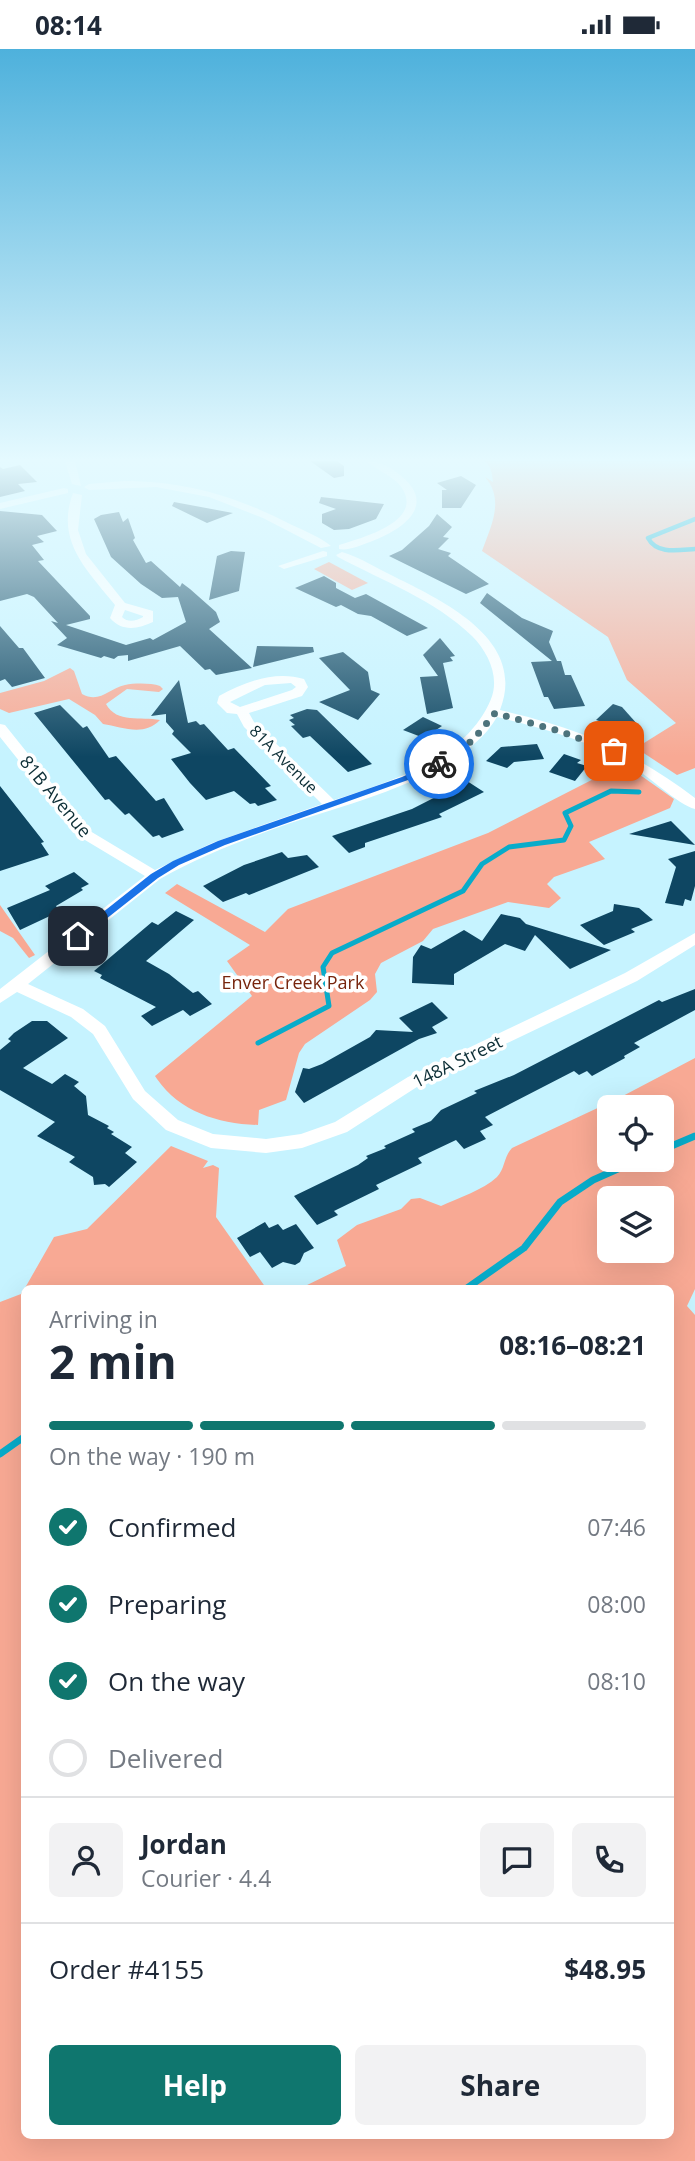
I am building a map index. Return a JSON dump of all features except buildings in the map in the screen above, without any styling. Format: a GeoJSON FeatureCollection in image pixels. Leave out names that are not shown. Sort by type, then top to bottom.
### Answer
{"type":"FeatureCollection","features":[{"type":"Feature","properties":{"kind":"street"},"geometry":{"type":"LineString","coordinates":[[85,560],[121,605]]}},
{"type":"Feature","properties":{"kind":"street"},"geometry":{"type":"LineString","coordinates":[[284,566],[300,560]]}},
{"type":"Feature","properties":{"kind":"street"},"geometry":{"type":"LineString","coordinates":[[0,997],[155,876],[176,863],[221,843],[440,763],[473,740],[495,713],[501,688],[500,673],[492,653],[478,634],[451,614],[357,560]]}},
{"type":"Feature","properties":{"kind":"street","name":"81A Avenue"},"geometry":{"type":"LineString","coordinates":[[241,711],[297,692],[302,685],[293,679],[279,679],[234,693],[223,700],[227,708],[241,711],[248,724],[330,804]]}},
{"type":"Feature","properties":{"kind":"street"},"geometry":{"type":"LineString","coordinates":[[495,713],[559,731],[614,751],[641,766],[695,806]]}},
{"type":"Feature","properties":{"kind":"street","name":"81B Avenue"},"geometry":{"type":"LineString","coordinates":[[0,728],[85,834],[155,876]]}},
{"type":"Feature","properties":{"kind":"street","name":"148A Street"},"geometry":{"type":"LineString","coordinates":[[17,985],[70,1009],[94,1025],[106,1038],[134,1089],[148,1106],[179,1129],[211,1141],[247,1146],[275,1145],[310,1139],[334,1130],[414,1081],[641,971],[695,938]]}},
{"type":"Feature","properties":{"kind":"green space"},"geometry":{"type":"Polygon","coordinates":[[[495,560],[695,560],[695,768],[677,775],[636,748],[676,723],[627,680],[608,637],[495,560]]]}},
{"type":"Feature","properties":{"kind":"green space"},"geometry":{"type":"Polygon","coordinates":[[[329,562],[368,583],[352,590],[314,569],[329,562]]]}},
{"type":"Feature","properties":{"kind":"green space"},"geometry":{"type":"Polygon","coordinates":[[[70,668],[74,671],[82,694],[88,697],[99,696],[129,684],[160,686],[163,689],[159,692],[127,689],[106,704],[123,717],[160,720],[140,730],[103,724],[95,715],[69,699],[9,713],[0,709],[0,693],[44,681],[70,668]]]}},
{"type":"Feature","properties":{"kind":"green space","name":"Enver Creek Park"},"geometry":{"type":"Polygon","coordinates":[[[626,765],[674,799],[670,808],[589,842],[605,859],[554,877],[547,884],[561,898],[549,908],[508,902],[433,929],[423,941],[381,963],[375,974],[377,992],[370,1000],[305,1044],[299,1053],[286,1100],[259,1110],[258,1125],[215,1119],[189,1108],[166,1090],[155,1076],[252,996],[227,961],[250,945],[165,893],[177,884],[265,932],[288,909],[488,833],[619,766],[626,765]]]}},
{"type":"Feature","properties":{"kind":"green space"},"geometry":{"type":"Polygon","coordinates":[[[0,905],[35,955],[29,958],[13,938],[0,931],[0,905]]]}},
{"type":"Feature","properties":{"kind":"green space"},"geometry":{"type":"Polygon","coordinates":[[[695,1058],[695,1289],[687,1306],[695,1315],[695,2161],[0,2161],[0,1302],[21,1294],[21,2139],[674,2139],[674,1285],[307,1285],[346,1266],[337,1240],[357,1225],[401,1209],[411,1199],[420,1198],[441,1206],[478,1190],[497,1177],[512,1148],[597,1108],[597,1172],[674,1172],[674,1095],[625,1095],[695,1058]]]}},
{"type":"Feature","properties":{"kind":"green space"},"geometry":{"type":"Polygon","coordinates":[[[171,1146],[208,1161],[203,1168],[213,1165],[219,1168],[216,1217],[264,1285],[27,1285],[54,1237],[87,1229],[171,1146]]]}},
{"type":"Feature","properties":{"kind":"waterway"},"geometry":{"type":"LineString","coordinates":[[258,1043],[329,1006],[323,967],[332,953],[463,891],[482,864],[509,847],[564,840],[571,826],[565,813],[611,791],[639,792]]}},
{"type":"Feature","properties":{"kind":"waterway"},"geometry":{"type":"LineString","coordinates":[[674,1145],[695,1136]]}},
{"type":"Feature","properties":{"kind":"waterway"},"geometry":{"type":"LineString","coordinates":[[471,1285],[524,1248],[560,1202],[593,1180],[611,1172]]}},
{"type":"Feature","properties":{"kind":"waterway"},"geometry":{"type":"LineString","coordinates":[[0,1454],[21,1439]]}},
{"type":"Feature","properties":{"kind":"way so far"},"geometry":{"type":"LineString","coordinates":[[439,764],[473,740],[495,713],[559,731],[614,751]]}},
{"type":"Feature","properties":{"kind":"route"},"geometry":{"type":"LineString","coordinates":[[78,936],[155,876],[176,863],[221,843],[439,764]]}}]}
